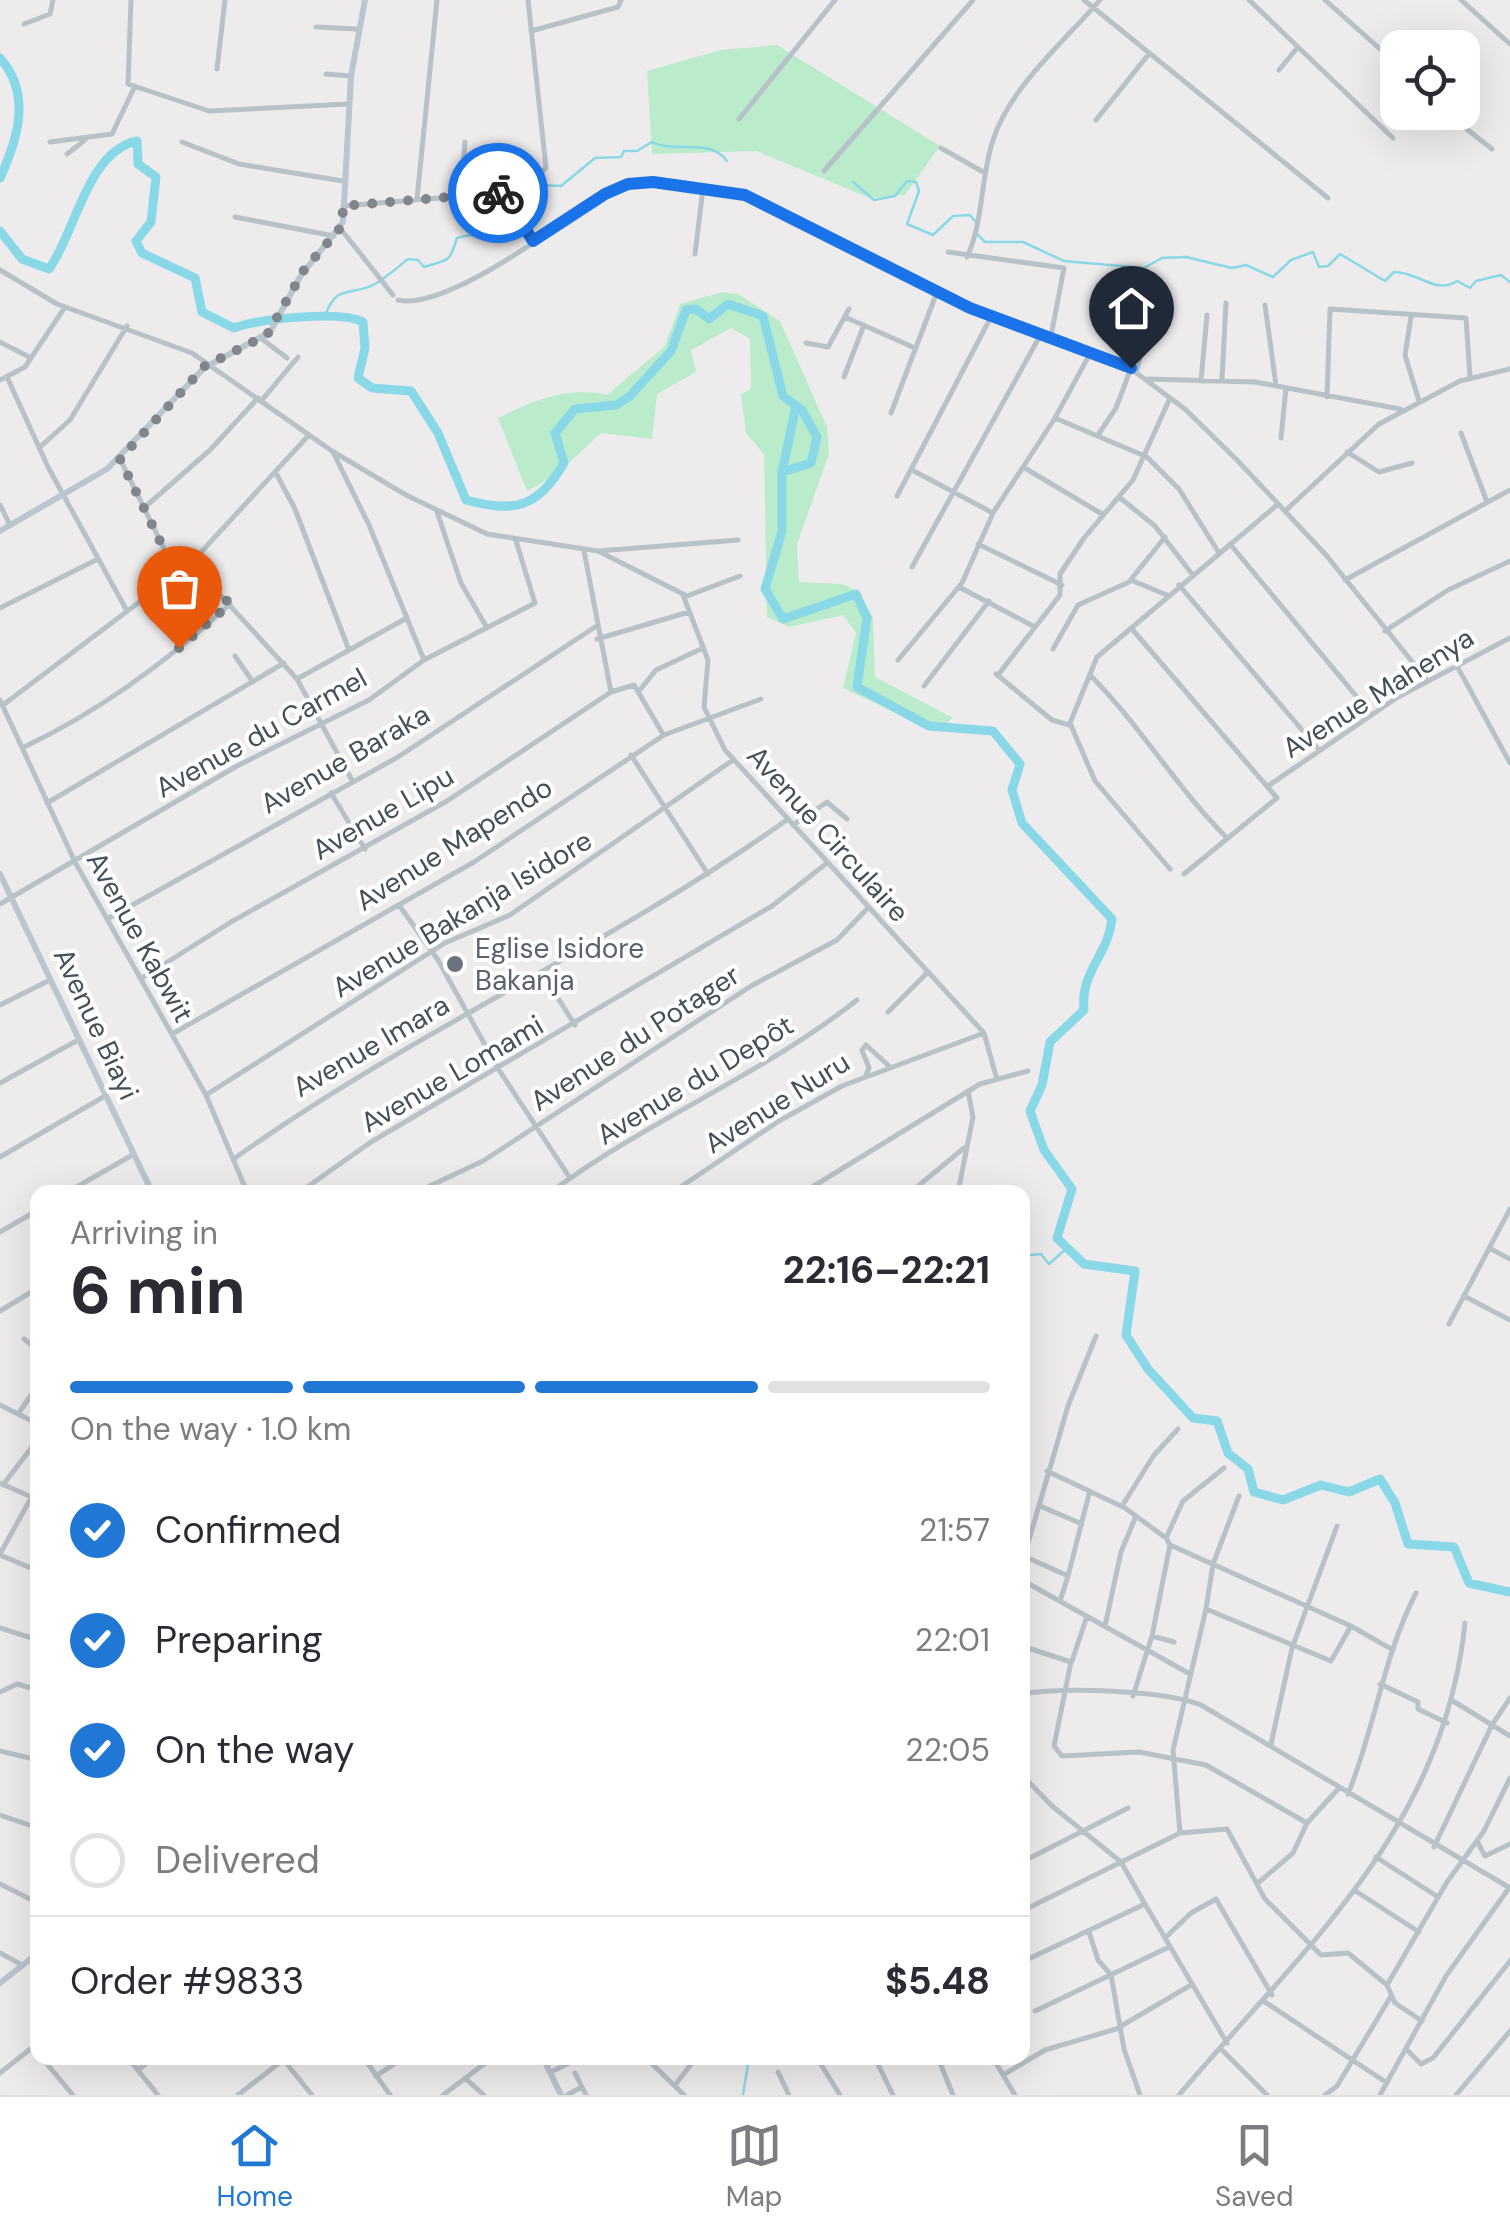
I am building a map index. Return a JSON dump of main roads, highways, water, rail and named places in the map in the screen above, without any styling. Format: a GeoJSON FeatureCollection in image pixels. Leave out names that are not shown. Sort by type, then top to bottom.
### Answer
{"type":"FeatureCollection","features":[{"type":"Feature","properties":{"kind":"waterway"},"geometry":{"type":"LineString","coordinates":[[0,58],[10,72],[19,101],[17,131],[0,178]]}},
{"type":"Feature","properties":{"kind":"waterway"},"geometry":{"type":"LineString","coordinates":[[0,231],[22,259],[49,269],[94,177],[120,148],[137,141],[138,164],[156,177],[151,222],[136,241],[142,253],[195,278],[202,312],[234,328],[299,317],[352,318],[363,322],[365,348],[358,378],[372,388],[411,391],[438,433],[466,500],[498,506],[523,503],[544,490],[564,463],[555,433],[575,409],[616,405],[629,397],[671,351],[686,310],[696,309],[709,319],[728,304],[763,316],[783,396],[802,410],[817,437],[811,463],[782,472],[782,531],[765,589],[783,619],[856,594],[867,618],[857,687],[929,726],[993,731],[1020,764],[1012,790],[1022,823],[1112,919],[1086,985],[1084,1010],[1050,1042],[1042,1085],[1030,1111],[1044,1150],[1072,1189],[1057,1238],[1084,1264],[1135,1271],[1126,1335],[1148,1369],[1193,1418],[1217,1421],[1228,1453],[1248,1469],[1254,1492],[1283,1500],[1321,1485],[1349,1492],[1380,1479],[1395,1503],[1408,1544],[1454,1547],[1469,1583],[1510,1592]]}},
{"type":"Feature","properties":{"kind":"waterway"},"geometry":{"type":"LineString","coordinates":[[325,316],[340,294],[375,284],[408,259],[418,260],[424,267],[439,263],[450,256],[457,238],[509,225],[522,213],[537,185],[561,186],[595,158],[621,157],[624,151],[637,151],[652,142],[711,150],[727,161]]}},
{"type":"Feature","properties":{"kind":"waterway"},"geometry":{"type":"LineString","coordinates":[[853,182],[874,200],[895,196],[907,181],[916,182],[919,191],[907,224],[933,235],[953,216],[970,215],[976,222]]}},
{"type":"Feature","properties":{"kind":"waterway"},"geometry":{"type":"LineString","coordinates":[[977,234],[985,242],[1023,242],[1064,261],[1144,268],[1162,258],[1186,257],[1232,268],[1246,265],[1273,277],[1291,260],[1313,252],[1319,267],[1328,266],[1340,254],[1385,281],[1394,272],[1442,286],[1457,281],[1470,288],[1476,281],[1501,275],[1510,282]]}},
{"type":"Feature","properties":{"kind":"waterway"},"geometry":{"type":"LineString","coordinates":[[782,472],[796,406]]}},
{"type":"Feature","properties":{"kind":"waterway"},"geometry":{"type":"LineString","coordinates":[[1030,1255],[1041,1254],[1049,1264],[1067,1248]]}},
{"type":"Feature","properties":{"kind":"waterway"},"geometry":{"type":"LineString","coordinates":[[743,2095],[748,2065]]}},
{"type":"Feature","properties":{"kind":"place","name":"Eglise Isidore Bakanja"},"geometry":{"type":"Point","coordinates":[455,964]}}]}
